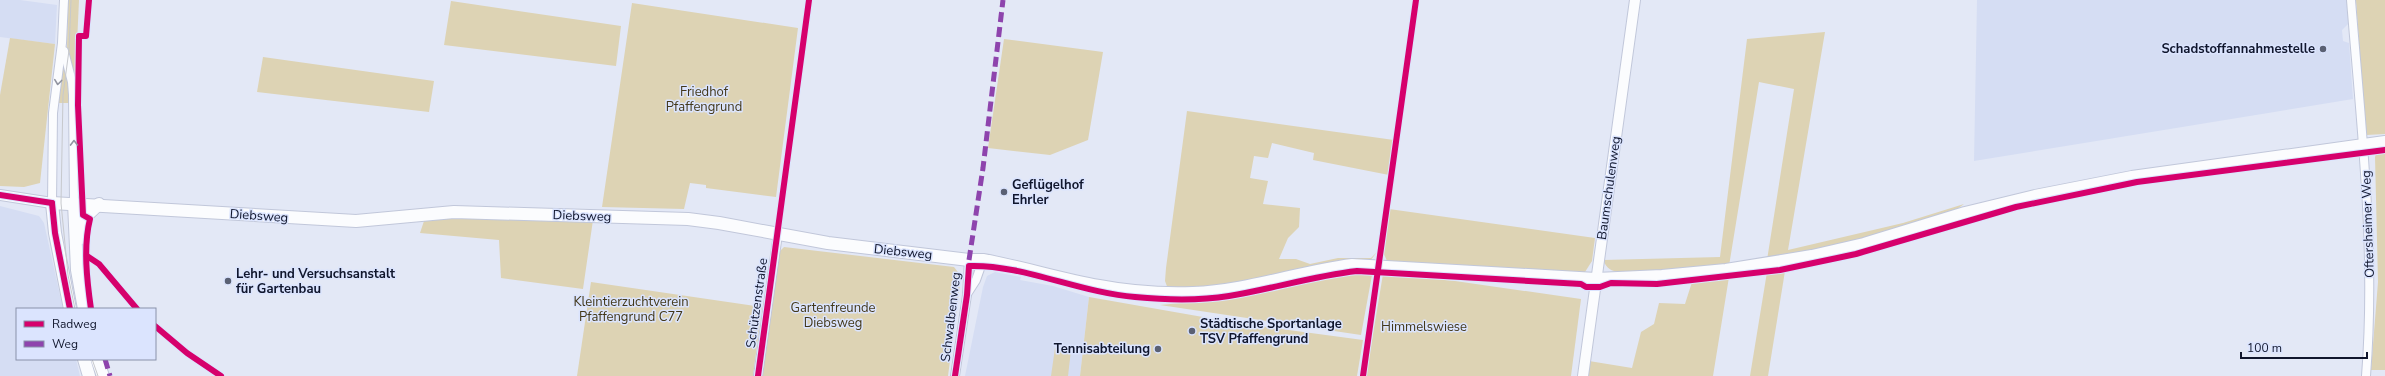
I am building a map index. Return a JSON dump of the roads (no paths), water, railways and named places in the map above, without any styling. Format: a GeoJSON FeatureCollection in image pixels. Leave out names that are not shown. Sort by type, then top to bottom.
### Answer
{"type":"FeatureCollection","features":[{"type":"Feature","properties":{"kind":"main road","name":"Diebsweg"},"geometry":{"type":"LineString","coordinates":[[52,202],[356,221],[454,212],[688,219],[835,244],[969,263],[983,260],[1019,266],[1098,286],[1158,293],[1234,289],[1304,273],[1352,266],[1596,279],[1662,276],[1726,270],[1812,256],[1864,244],[1965,213],[2043,194],[2132,177],[2385,142]]}},
{"type":"Feature","properties":{"kind":"main road"},"geometry":{"type":"LineString","coordinates":[[52,202],[54,229],[70,308]]}},
{"type":"Feature","properties":{"kind":"main road"},"geometry":{"type":"LineString","coordinates":[[74,203],[76,252],[84,308]]}},
{"type":"Feature","properties":{"kind":"main road"},"geometry":{"type":"LineString","coordinates":[[81,291],[82,224],[90,211],[100,204]]}},
{"type":"Feature","properties":{"kind":"main road"},"geometry":{"type":"LineString","coordinates":[[84,360],[89,376]]}},
{"type":"Feature","properties":{"kind":"main road"},"geometry":{"type":"LineString","coordinates":[[97,360],[103,376]]}},
{"type":"Feature","properties":{"kind":"street"},"geometry":{"type":"LineString","coordinates":[[0,194],[52,202],[53,114],[62,43],[64,0]]}},
{"type":"Feature","properties":{"kind":"street","name":"Baumschulenweg"},"geometry":{"type":"LineString","coordinates":[[1583,376],[1635,0]]}},
{"type":"Feature","properties":{"kind":"street","name":"Oftersheimer Weg"},"geometry":{"type":"LineString","coordinates":[[2351,0],[2364,145],[2369,233],[2370,303],[2366,376]]}},
{"type":"Feature","properties":{"kind":"street"},"geometry":{"type":"LineString","coordinates":[[62,43],[72,82],[73,95],[74,203]]}},
{"type":"Feature","properties":{"kind":"street","name":"Schützenstraße"},"geometry":{"type":"LineString","coordinates":[[758,376],[778,234]]}},
{"type":"Feature","properties":{"kind":"street","name":"Schwalbenweg"},"geometry":{"type":"LineString","coordinates":[[967,295],[976,280],[983,260]]}},
{"type":"Feature","properties":{"kind":"street","name":"Schwalbenweg"},"geometry":{"type":"LineString","coordinates":[[955,376],[967,295],[969,263]]}},
{"type":"Feature","properties":{"kind":"tram line"},"geometry":{"type":"LineString","coordinates":[[71,0],[69,50],[63,95],[61,203],[68,275],[75,308]]}},
{"type":"Feature","properties":{"kind":"tram line"},"geometry":{"type":"LineString","coordinates":[[92,360],[98,376]]}},
{"type":"Feature","properties":{"kind":"place","name":"Schadstoffannahmestelle"},"geometry":{"type":"Point","coordinates":[2323,49]}},
{"type":"Feature","properties":{"kind":"place","name":"Geflügelhof Ehrler"},"geometry":{"type":"Point","coordinates":[1004,192]}},
{"type":"Feature","properties":{"kind":"place","name":"Lehr- und Versuchsanstalt für Gartenbau"},"geometry":{"type":"Point","coordinates":[228,281]}},
{"type":"Feature","properties":{"kind":"place","name":"Städtische Sportanlage TSV Pfaffengrund"},"geometry":{"type":"Point","coordinates":[1192,331]}},
{"type":"Feature","properties":{"kind":"place","name":"Tennisabteilung"},"geometry":{"type":"Point","coordinates":[1158,349]}},
{"type":"Feature","properties":{"kind":"park label","name":"Friedhof Pfaffengrund"},"geometry":{"type":"Point","coordinates":[704,100]}},
{"type":"Feature","properties":{"kind":"park label","name":"Kleintierzuchtverein Pfaffengrund C77"},"geometry":{"type":"Point","coordinates":[631,310]}},
{"type":"Feature","properties":{"kind":"park label","name":"Gartenfreunde Diebsweg"},"geometry":{"type":"Point","coordinates":[833,316]}},
{"type":"Feature","properties":{"kind":"park label","name":"Himmelswiese"},"geometry":{"type":"Point","coordinates":[1424,327]}}]}
